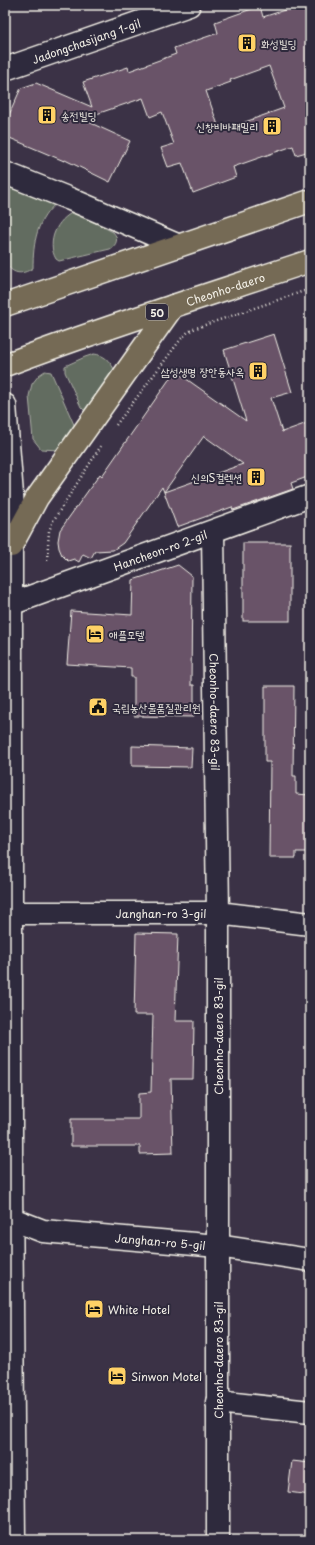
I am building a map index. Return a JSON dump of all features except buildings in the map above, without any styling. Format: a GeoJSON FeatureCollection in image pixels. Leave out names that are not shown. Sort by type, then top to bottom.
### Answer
{"type":"FeatureCollection","features":[{"type":"Feature","properties":{"kind":"main road"},"geometry":{"type":"LineString","coordinates":[[5,305],[177,245],[310,201]]}},
{"type":"Feature","properties":{"kind":"main road","name":"Cheonho-daero"},"geometry":{"type":"LineString","coordinates":[[5,366],[56,346],[310,261]]}},
{"type":"Feature","properties":{"kind":"main road"},"geometry":{"type":"LineString","coordinates":[[8,544],[37,498],[173,306]]}},
{"type":"Feature","properties":{"kind":"street","name":"Jadongchasijang 1-gil"},"geometry":{"type":"LineString","coordinates":[[5,69],[189,5]]}},
{"type":"Feature","properties":{"kind":"street"},"geometry":{"type":"LineString","coordinates":[[5,173],[177,245]]}},
{"type":"Feature","properties":{"kind":"street"},"geometry":{"type":"LineString","coordinates":[[5,405],[13,508],[8,544],[10,913],[8,1219],[9,1432],[14,1540]]}},
{"type":"Feature","properties":{"kind":"street","name":"Hancheon-ro 2-gil"},"geometry":{"type":"LineString","coordinates":[[8,605],[310,496]]}},
{"type":"Feature","properties":{"kind":"street","name":"Cheonho-daero 83-gil"},"geometry":{"type":"LineString","coordinates":[[213,532],[218,913],[218,1540]]}},
{"type":"Feature","properties":{"kind":"street","name":"Janghan-ro 3-gil"},"geometry":{"type":"LineString","coordinates":[[10,913],[218,913],[310,924]]}},
{"type":"Feature","properties":{"kind":"street","name":"Janghan-ro 5-gil"},"geometry":{"type":"LineString","coordinates":[[8,1219],[43,1231],[218,1246],[310,1260]]}},
{"type":"Feature","properties":{"kind":"street"},"geometry":{"type":"LineString","coordinates":[[217,1402],[310,1412]]}},
{"type":"Feature","properties":{"kind":"path"},"geometry":{"type":"LineString","coordinates":[[112,431],[181,338],[188,332],[310,290]]}},
{"type":"Feature","properties":{"kind":"path"},"geometry":{"type":"LineString","coordinates":[[47,560],[49,531],[53,521],[103,444]]}},
{"type":"Feature","properties":{"kind":"shaded area"},"geometry":{"type":"Polygon","coordinates":[[[5,181],[57,203],[45,216],[35,240],[33,268],[29,271],[21,273],[11,269],[5,262],[5,181]]]}},
{"type":"Feature","properties":{"kind":"shaded area"},"geometry":{"type":"Polygon","coordinates":[[[74,212],[113,232],[117,239],[114,246],[110,249],[59,261],[56,259],[52,245],[55,232],[58,225],[68,215],[74,212]]]}},
{"type":"Feature","properties":{"kind":"shaded area"},"geometry":{"type":"Polygon","coordinates":[[[94,354],[106,358],[114,369],[113,374],[87,413],[81,407],[65,372],[65,366],[94,354]]]}},
{"type":"Feature","properties":{"kind":"shaded area"},"geometry":{"type":"Polygon","coordinates":[[[45,371],[51,372],[75,427],[59,450],[41,449],[33,439],[29,396],[32,384],[39,375],[45,371]]]}},
{"type":"Feature","properties":{"kind":"place","name":"화성빌딩"},"geometry":{"type":"Point","coordinates":[247,43]}},
{"type":"Feature","properties":{"kind":"place","name":"송전빌딩"},"geometry":{"type":"Point","coordinates":[47,115]}},
{"type":"Feature","properties":{"kind":"place","name":"신창비바패밀리"},"geometry":{"type":"Point","coordinates":[272,126]}},
{"type":"Feature","properties":{"kind":"place","name":"삼성생명 장안동사옥"},"geometry":{"type":"Point","coordinates":[258,371]}},
{"type":"Feature","properties":{"kind":"place","name":"신의S컬렉션"},"geometry":{"type":"Point","coordinates":[256,477]}},
{"type":"Feature","properties":{"kind":"place","name":"애플모텔"},"geometry":{"type":"Point","coordinates":[95,634]}},
{"type":"Feature","properties":{"kind":"place","name":"국립농산물품질관리원"},"geometry":{"type":"Point","coordinates":[98,707]}},
{"type":"Feature","properties":{"kind":"place","name":"White Hotel"},"geometry":{"type":"Point","coordinates":[94,1309]}},
{"type":"Feature","properties":{"kind":"place","name":"Sinwon Motel"},"geometry":{"type":"Point","coordinates":[117,1376]}}]}
